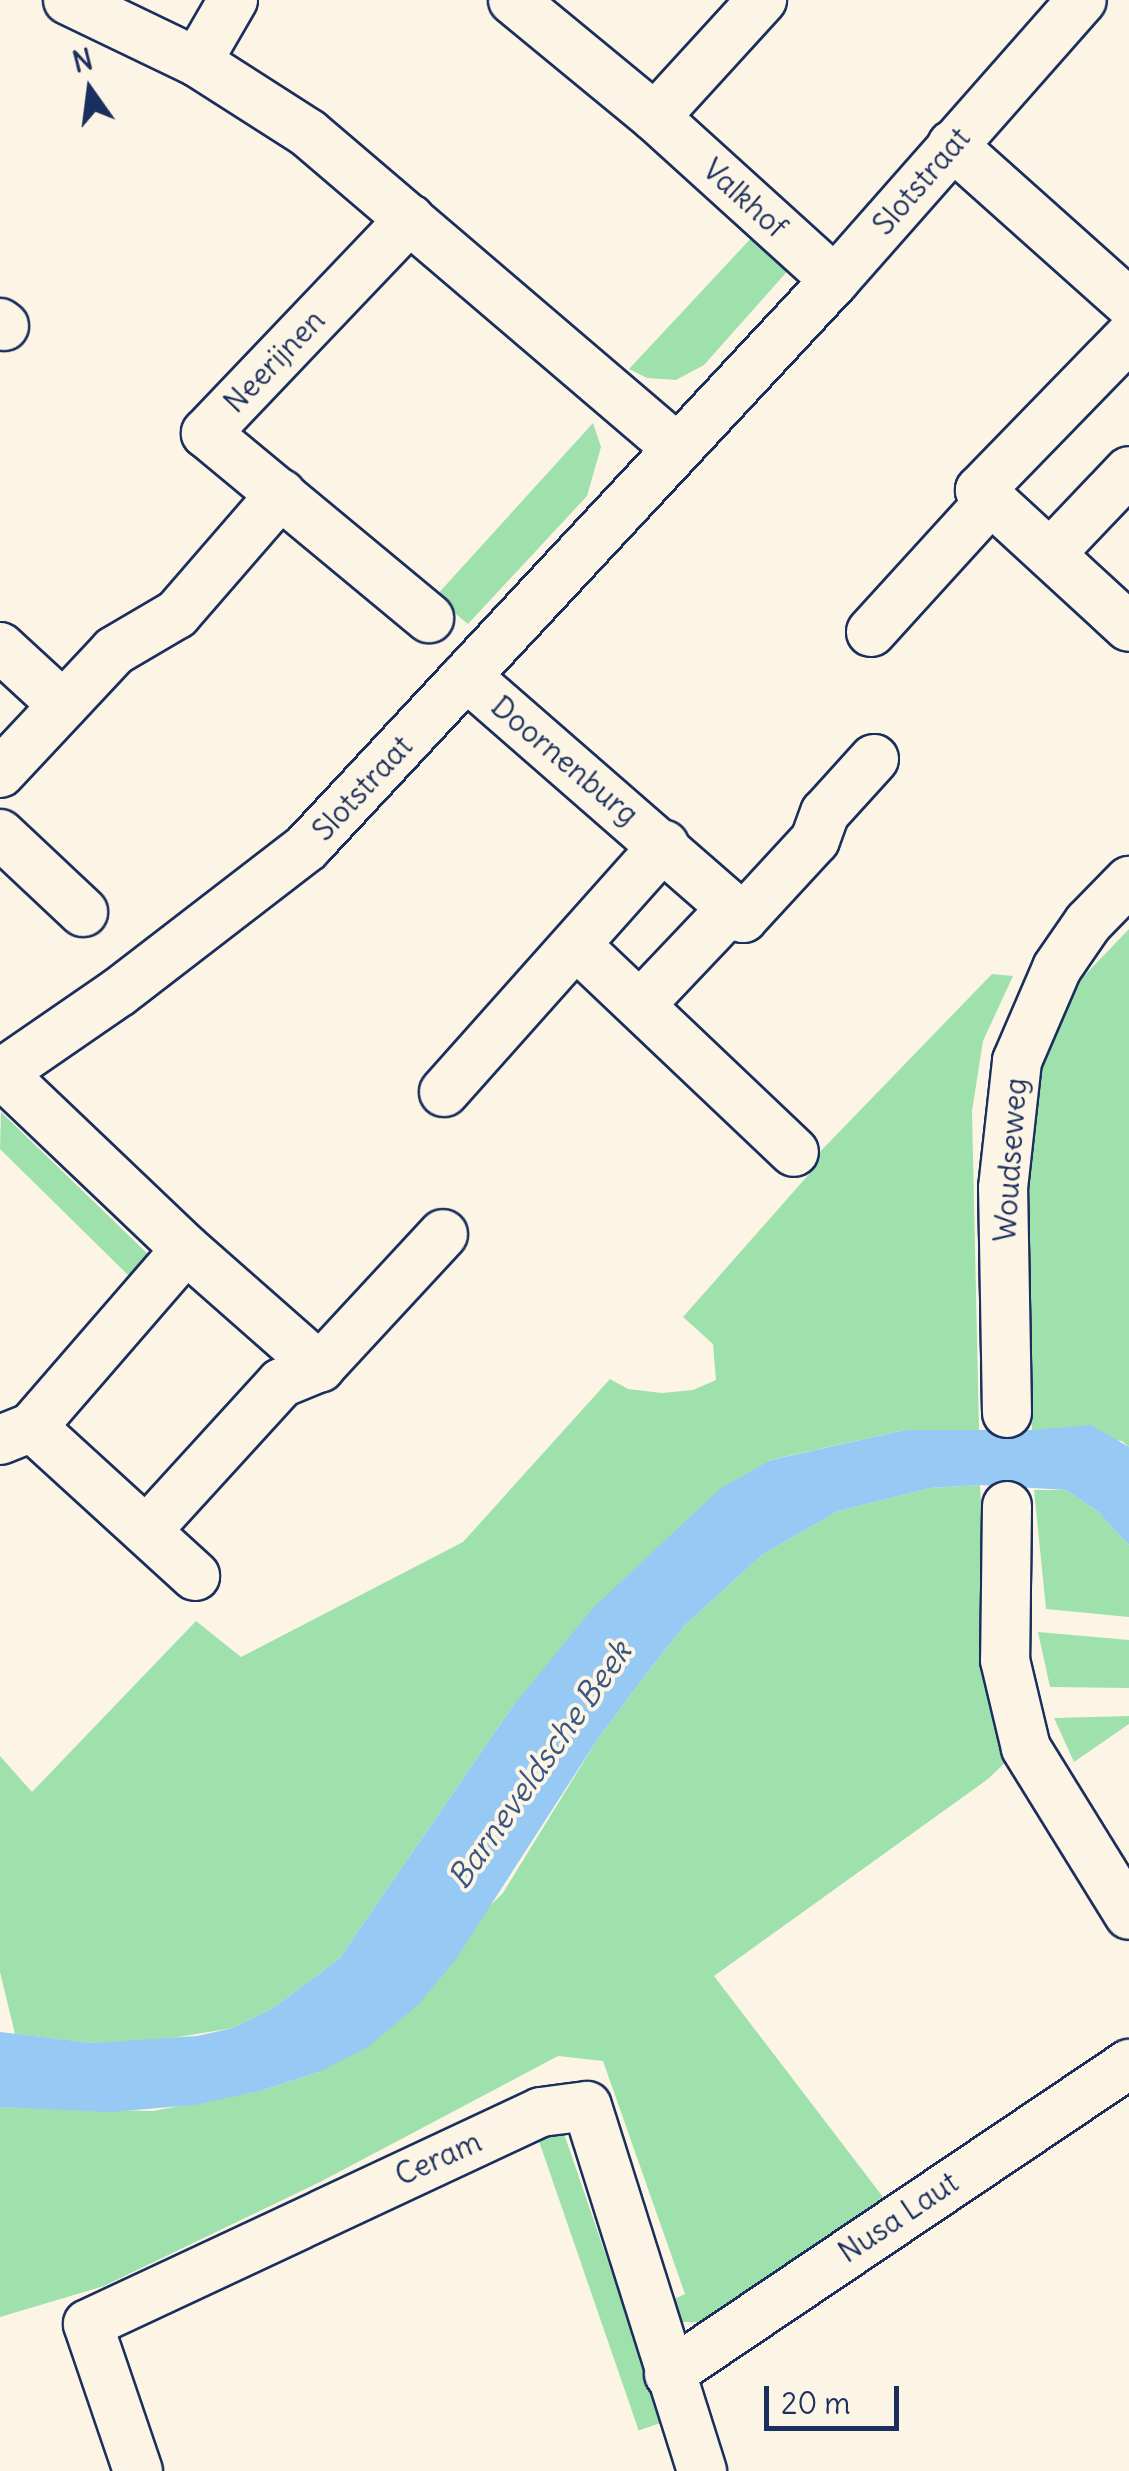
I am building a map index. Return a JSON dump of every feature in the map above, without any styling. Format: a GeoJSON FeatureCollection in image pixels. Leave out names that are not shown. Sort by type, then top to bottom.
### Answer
{"type":"FeatureCollection","features":[{"type":"Feature","properties":{"kind":"street"},"geometry":{"type":"LineString","coordinates":[[68,0],[197,62],[308,133],[677,448]]}},
{"type":"Feature","properties":{"kind":"street"},"geometry":{"type":"LineString","coordinates":[[197,62],[234,0]]}},
{"type":"Feature","properties":{"kind":"street","name":"Valkhof"},"geometry":{"type":"LineString","coordinates":[[513,0],[655,117],[836,280]]}},
{"type":"Feature","properties":{"kind":"street"},"geometry":{"type":"LineString","coordinates":[[655,117],[762,0]]}},
{"type":"Feature","properties":{"kind":"street","name":"Slotstraat"},"geometry":{"type":"LineString","coordinates":[[1,1073],[119,992],[307,847],[836,280],[1082,0]]}},
{"type":"Feature","properties":{"kind":"street"},"geometry":{"type":"LineString","coordinates":[[952,144],[1129,302]]}},
{"type":"Feature","properties":{"kind":"street","name":"Neerijnen"},"geometry":{"type":"LineString","coordinates":[[410,218],[206,433],[430,618]]}},
{"type":"Feature","properties":{"kind":"street"},"geometry":{"type":"LineString","coordinates":[[1129,338],[980,490],[1129,627]]}},
{"type":"Feature","properties":{"kind":"street"},"geometry":{"type":"LineString","coordinates":[[1051,553],[1129,472]]}},
{"type":"Feature","properties":{"kind":"street"},"geometry":{"type":"LineString","coordinates":[[0,773],[114,650],[176,614],[281,494]]}},
{"type":"Feature","properties":{"kind":"street"},"geometry":{"type":"LineString","coordinates":[[871,632],[992,499]]}},
{"type":"Feature","properties":{"kind":"street"},"geometry":{"type":"LineString","coordinates":[[0,647],[62,705]]}},
{"type":"Feature","properties":{"kind":"street","name":"Doornenburg"},"geometry":{"type":"LineString","coordinates":[[466,676],[732,908]]}},
{"type":"Feature","properties":{"kind":"street"},"geometry":{"type":"LineString","coordinates":[[640,1005],[732,908],[744,918],[816,840],[826,813],[874,759]]}},
{"type":"Feature","properties":{"kind":"street"},"geometry":{"type":"LineString","coordinates":[[0,834],[82,912]]}},
{"type":"Feature","properties":{"kind":"street","name":"Doornenburg"},"geometry":{"type":"LineString","coordinates":[[444,1092],[664,845]]}},
{"type":"Feature","properties":{"kind":"street","name":"Woudseweg"},"geometry":{"type":"LineString","coordinates":[[1007,1414],[1003,1188],[1017,1061],[1057,968],[1088,922],[1129,880]]}},
{"type":"Feature","properties":{"kind":"street"},"geometry":{"type":"LineString","coordinates":[[577,946],[794,1152]]}},
{"type":"Feature","properties":{"kind":"street"},"geometry":{"type":"LineString","coordinates":[[1,1073],[186,1249],[320,1367]]}},
{"type":"Feature","properties":{"kind":"street"},"geometry":{"type":"LineString","coordinates":[[147,1530],[281,1383],[320,1367],[442,1234]]}},
{"type":"Feature","properties":{"kind":"street"},"geometry":{"type":"LineString","coordinates":[[186,1249],[16,1434],[147,1530],[195,1576]]}},
{"type":"Feature","properties":{"kind":"street"},"geometry":{"type":"LineString","coordinates":[[1007,1506],[1005,1660],[1021,1733],[1041,1778],[1129,1915]]}},
{"type":"Feature","properties":{"kind":"street","name":"Nusa Laut"},"geometry":{"type":"LineString","coordinates":[[669,2374],[1129,2064]]}},
{"type":"Feature","properties":{"kind":"street","name":"Ceram"},"geometry":{"type":"LineString","coordinates":[[138,2471],[88,2324],[541,2112],[587,2106],[702,2471]]}},
{"type":"Feature","properties":{"kind":"green space"},"geometry":{"type":"Polygon","coordinates":[[[755,234],[792,266],[704,365],[676,380],[647,378],[629,369],[755,234]]]}},
{"type":"Feature","properties":{"kind":"green space"},"geometry":{"type":"Polygon","coordinates":[[[593,423],[601,447],[587,496],[468,624],[435,597],[593,423]]]}},
{"type":"Feature","properties":{"kind":"green space"},"geometry":{"type":"Polygon","coordinates":[[[1129,929],[1129,1447],[1122,1441],[1032,1430],[1025,1126],[1036,1063],[1083,977],[1129,929]]]}},
{"type":"Feature","properties":{"kind":"green space"},"geometry":{"type":"Polygon","coordinates":[[[992,974],[1013,976],[983,1041],[972,1111],[979,1430],[905,1430],[770,1460],[513,1706],[339,1959],[273,2008],[233,2028],[148,2042],[94,2043],[15,2034],[0,1972],[0,1756],[32,1792],[196,1621],[241,1657],[463,1542],[610,1379],[628,1389],[662,1393],[693,1390],[716,1380],[713,1344],[683,1317],[810,1173],[813,1159],[992,974]]]}},
{"type":"Feature","properties":{"kind":"green space"},"geometry":{"type":"Polygon","coordinates":[[[1,1112],[150,1256],[130,1277],[0,1149],[1,1112]]]}},
{"type":"Feature","properties":{"kind":"green space"},"geometry":{"type":"Polygon","coordinates":[[[980,1485],[992,1706],[1009,1759],[988,1779],[714,1976],[883,2197],[711,2322],[682,2322],[667,2302],[685,2294],[603,2061],[558,2056],[320,2182],[104,2286],[0,2317],[0,2107],[153,2111],[260,2091],[319,2072],[503,1893],[597,1740],[646,1674],[685,1625],[762,1555],[838,1511],[930,1488],[980,1485]]]}},
{"type":"Feature","properties":{"kind":"green space"},"geometry":{"type":"Polygon","coordinates":[[[1034,1490],[1066,1490],[1097,1511],[1129,1545],[1129,1617],[1046,1609],[1034,1490]]]}},
{"type":"Feature","properties":{"kind":"green space"},"geometry":{"type":"Polygon","coordinates":[[[1038,1632],[1129,1640],[1129,1688],[1050,1687],[1038,1632]]]}},
{"type":"Feature","properties":{"kind":"green space"},"geometry":{"type":"Polygon","coordinates":[[[1129,1716],[1129,1724],[1074,1762],[1054,1718],[1129,1716]]]}},
{"type":"Feature","properties":{"kind":"green space"},"geometry":{"type":"Polygon","coordinates":[[[562,2128],[663,2422],[639,2431],[537,2136],[562,2128]]]}},
{"type":"Feature","properties":{"kind":"water","name":"Barneveldsche Beek"},"geometry":{"type":"Polygon","coordinates":[[[1091,1425],[1129,1447],[1129,1545],[1097,1511],[1066,1490],[980,1485],[930,1488],[838,1511],[762,1555],[685,1625],[597,1740],[456,1959],[418,2005],[368,2047],[319,2072],[260,2091],[194,2105],[111,2112],[0,2107],[0,2032],[94,2043],[197,2036],[233,2028],[273,2008],[339,1959],[513,1706],[593,1608],[721,1488],[771,1460],[905,1430],[1032,1430],[1091,1425]]]}}]}
